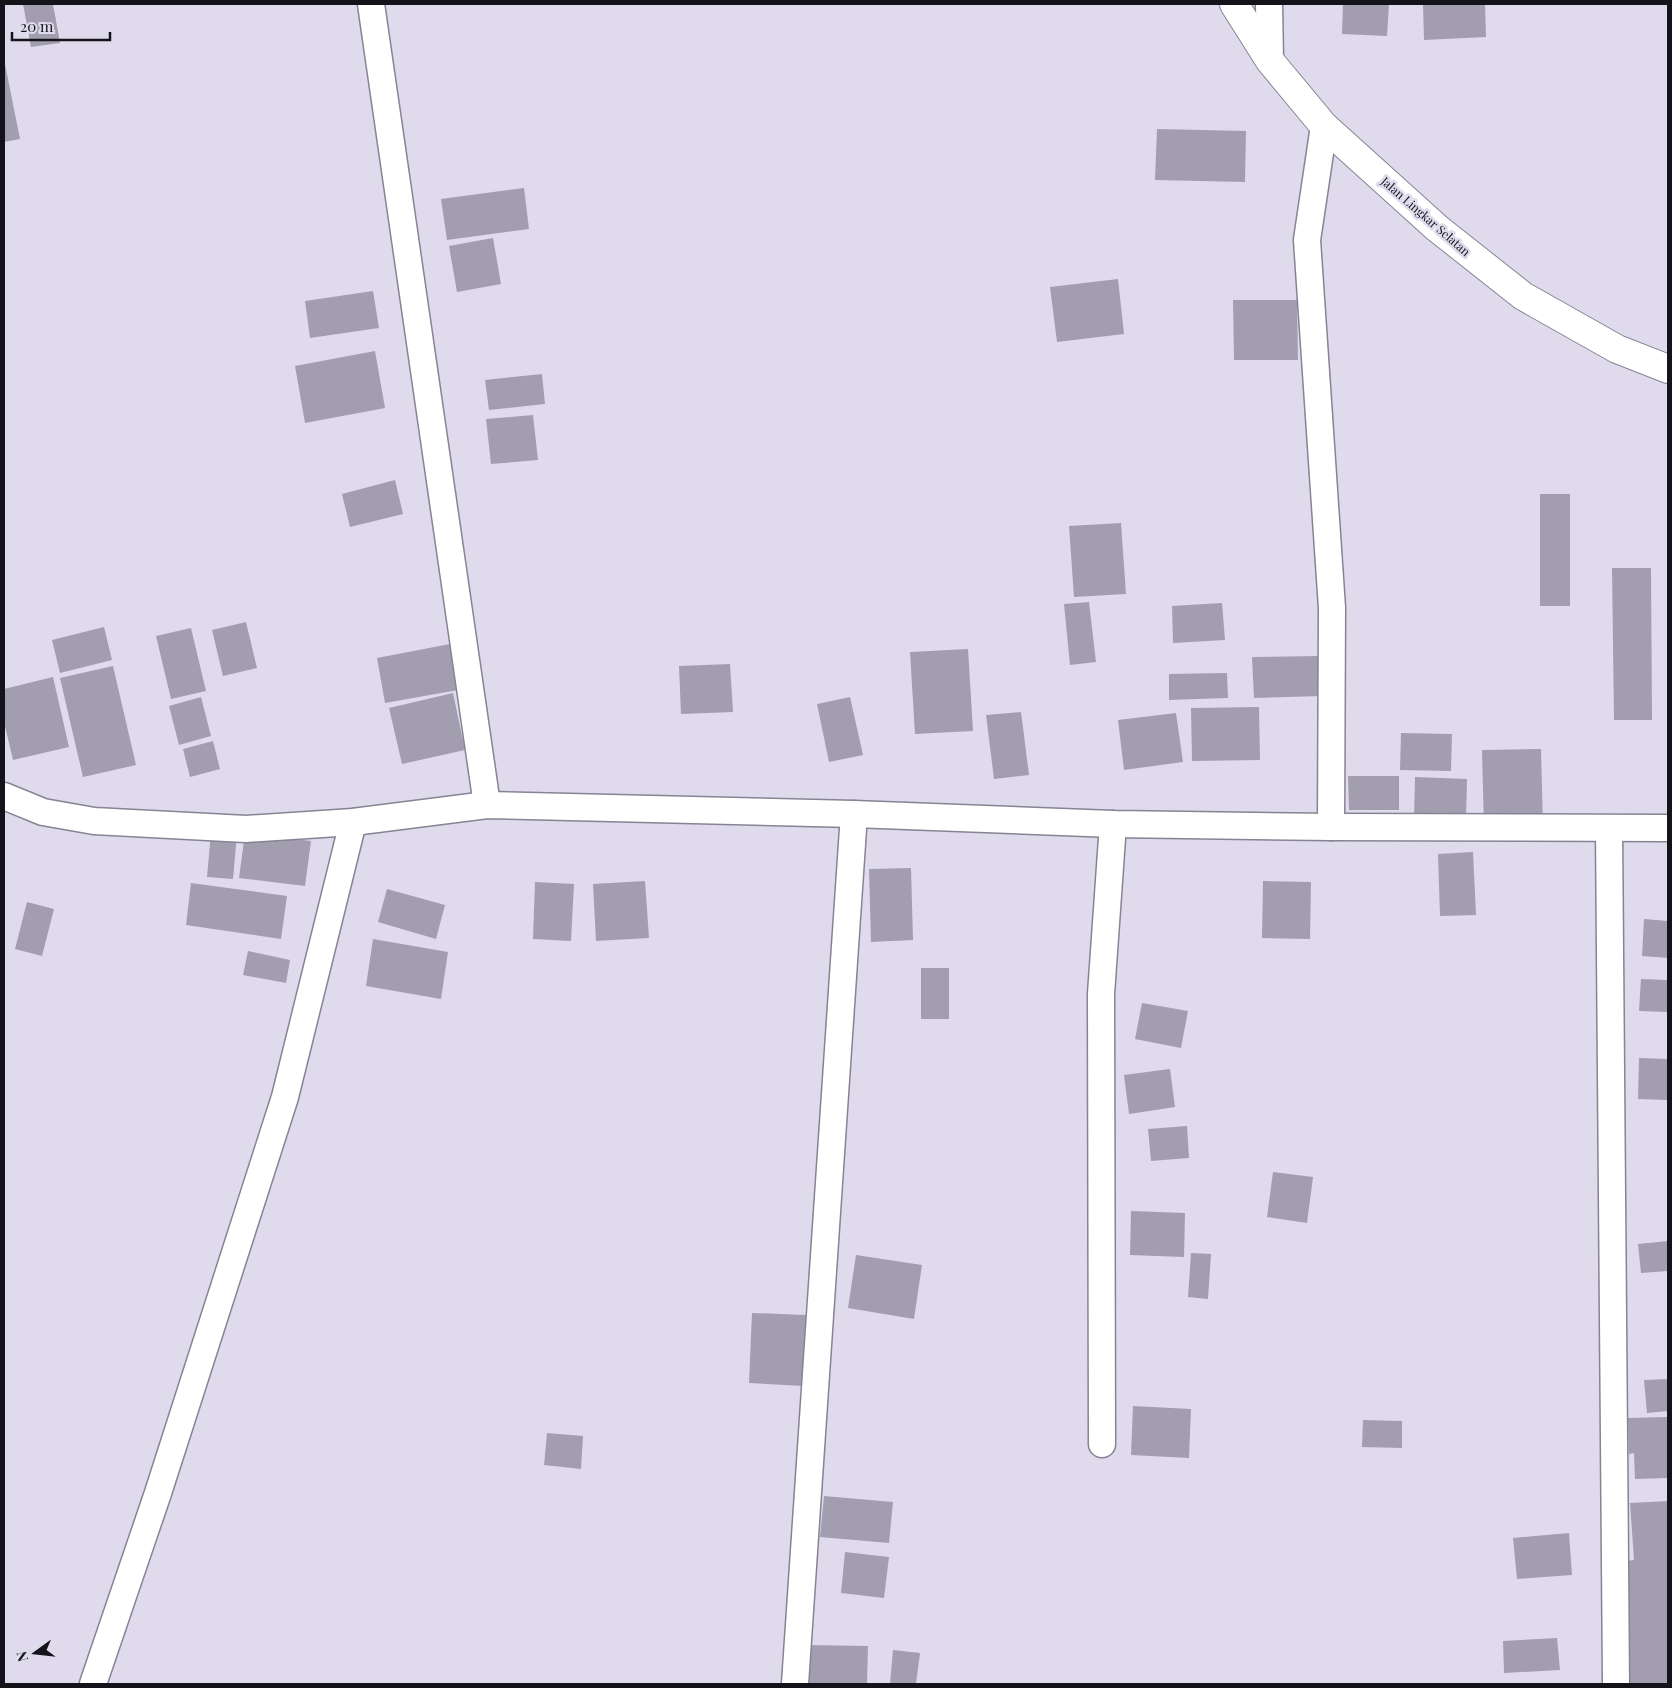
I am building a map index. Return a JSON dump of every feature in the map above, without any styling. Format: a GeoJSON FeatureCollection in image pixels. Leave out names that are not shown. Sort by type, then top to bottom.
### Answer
{"type":"FeatureCollection","features":[{"type":"Feature","properties":{"kind":"highway","name":"Jalan Lingkar Selatan"},"geometry":{"type":"LineString","coordinates":[[1234,4],[1270,60],[1324,126],[1437,228],[1523,296],[1618,349],[1668,369]]}},
{"type":"Feature","properties":{"kind":"street"},"geometry":{"type":"LineString","coordinates":[[372,4],[486,805]]}},
{"type":"Feature","properties":{"kind":"street"},"geometry":{"type":"LineString","coordinates":[[1269,4],[1270,60]]}},
{"type":"Feature","properties":{"kind":"street"},"geometry":{"type":"LineString","coordinates":[[1324,126],[1307,240],[1332,608],[1331,827]]}},
{"type":"Feature","properties":{"kind":"street"},"geometry":{"type":"LineString","coordinates":[[4,796],[43,812],[94,821],[246,829],[353,822],[486,805],[854,814],[1113,824],[1668,828]]}},
{"type":"Feature","properties":{"kind":"street"},"geometry":{"type":"LineString","coordinates":[[795,1684],[854,814]]}},
{"type":"Feature","properties":{"kind":"street"},"geometry":{"type":"LineString","coordinates":[[93,1684],[158,1493],[285,1097],[353,822]]}},
{"type":"Feature","properties":{"kind":"street"},"geometry":{"type":"LineString","coordinates":[[1102,1444],[1101,994],[1113,824]]}},
{"type":"Feature","properties":{"kind":"street"},"geometry":{"type":"LineString","coordinates":[[1609,829],[1616,1684]]}},
{"type":"Feature","properties":{"kind":"building"},"geometry":{"type":"Polygon","coordinates":[[[23,4],[53,4],[60,43],[31,47],[23,4]]]}},
{"type":"Feature","properties":{"kind":"building"},"geometry":{"type":"Polygon","coordinates":[[[1343,4],[1389,4],[1387,36],[1342,34],[1343,4]]]}},
{"type":"Feature","properties":{"kind":"building"},"geometry":{"type":"Polygon","coordinates":[[[1423,4],[1485,4],[1486,37],[1424,40],[1423,4]]]}},
{"type":"Feature","properties":{"kind":"building"},"geometry":{"type":"Polygon","coordinates":[[[4,59],[20,139],[4,142],[4,59]]]}},
{"type":"Feature","properties":{"kind":"building"},"geometry":{"type":"Polygon","coordinates":[[[1157,129],[1246,131],[1245,182],[1155,180],[1157,129]]]}},
{"type":"Feature","properties":{"kind":"building"},"geometry":{"type":"Polygon","coordinates":[[[524,188],[529,229],[447,240],[441,199],[524,188]]]}},
{"type":"Feature","properties":{"kind":"building"},"geometry":{"type":"Polygon","coordinates":[[[493,238],[501,284],[457,292],[449,246],[493,238]]]}},
{"type":"Feature","properties":{"kind":"building"},"geometry":{"type":"Polygon","coordinates":[[[1118,279],[1124,334],[1057,342],[1050,287],[1118,279]]]}},
{"type":"Feature","properties":{"kind":"building"},"geometry":{"type":"Polygon","coordinates":[[[373,291],[379,328],[310,338],[305,301],[373,291]]]}},
{"type":"Feature","properties":{"kind":"building"},"geometry":{"type":"Polygon","coordinates":[[[1233,300],[1297,300],[1298,360],[1234,360],[1233,300]]]}},
{"type":"Feature","properties":{"kind":"building"},"geometry":{"type":"Polygon","coordinates":[[[375,351],[385,408],[305,423],[295,366],[375,351]]]}},
{"type":"Feature","properties":{"kind":"building"},"geometry":{"type":"Polygon","coordinates":[[[542,374],[545,404],[489,410],[485,380],[542,374]]]}},
{"type":"Feature","properties":{"kind":"building"},"geometry":{"type":"Polygon","coordinates":[[[533,415],[538,460],[491,464],[486,419],[533,415]]]}},
{"type":"Feature","properties":{"kind":"building"},"geometry":{"type":"Polygon","coordinates":[[[395,480],[403,514],[350,527],[342,494],[395,480]]]}},
{"type":"Feature","properties":{"kind":"building"},"geometry":{"type":"Polygon","coordinates":[[[1540,494],[1570,494],[1570,606],[1540,606],[1540,494]]]}},
{"type":"Feature","properties":{"kind":"building"},"geometry":{"type":"Polygon","coordinates":[[[1121,523],[1126,594],[1074,597],[1069,526],[1121,523]]]}},
{"type":"Feature","properties":{"kind":"building"},"geometry":{"type":"Polygon","coordinates":[[[1612,568],[1651,568],[1652,720],[1614,720],[1612,568]]]}},
{"type":"Feature","properties":{"kind":"building"},"geometry":{"type":"Polygon","coordinates":[[[1089,602],[1096,662],[1070,665],[1064,604],[1089,602]]]}},
{"type":"Feature","properties":{"kind":"building"},"geometry":{"type":"Polygon","coordinates":[[[1222,603],[1225,640],[1173,643],[1172,606],[1222,603]]]}},
{"type":"Feature","properties":{"kind":"building"},"geometry":{"type":"Polygon","coordinates":[[[246,622],[257,668],[223,676],[212,630],[246,622]]]}},
{"type":"Feature","properties":{"kind":"building"},"geometry":{"type":"Polygon","coordinates":[[[104,627],[112,660],[60,673],[52,640],[104,627]]]}},
{"type":"Feature","properties":{"kind":"building"},"geometry":{"type":"Polygon","coordinates":[[[191,628],[206,691],[171,699],[156,636],[191,628]]]}},
{"type":"Feature","properties":{"kind":"building"},"geometry":{"type":"Polygon","coordinates":[[[450,644],[458,690],[385,703],[377,658],[450,644]]]}},
{"type":"Feature","properties":{"kind":"building"},"geometry":{"type":"Polygon","coordinates":[[[968,649],[973,731],[915,734],[910,652],[968,649]]]}},
{"type":"Feature","properties":{"kind":"building"},"geometry":{"type":"Polygon","coordinates":[[[1321,656],[1322,696],[1254,698],[1252,657],[1321,656]]]}},
{"type":"Feature","properties":{"kind":"building"},"geometry":{"type":"Polygon","coordinates":[[[730,664],[733,712],[681,714],[679,666],[730,664]]]}},
{"type":"Feature","properties":{"kind":"building"},"geometry":{"type":"Polygon","coordinates":[[[113,666],[136,765],[83,777],[60,678],[113,666]]]}},
{"type":"Feature","properties":{"kind":"building"},"geometry":{"type":"Polygon","coordinates":[[[1227,673],[1228,698],[1169,700],[1169,674],[1227,673]]]}},
{"type":"Feature","properties":{"kind":"building"},"geometry":{"type":"Polygon","coordinates":[[[53,677],[69,747],[13,760],[4,722],[4,689],[53,677]]]}},
{"type":"Feature","properties":{"kind":"building"},"geometry":{"type":"Polygon","coordinates":[[[453,693],[465,750],[402,764],[389,708],[453,693]]]}},
{"type":"Feature","properties":{"kind":"building"},"geometry":{"type":"Polygon","coordinates":[[[201,697],[211,736],[179,745],[169,706],[201,697]]]}},
{"type":"Feature","properties":{"kind":"building"},"geometry":{"type":"Polygon","coordinates":[[[850,697],[863,755],[829,762],[817,704],[850,697]]]}},
{"type":"Feature","properties":{"kind":"building"},"geometry":{"type":"Polygon","coordinates":[[[1259,707],[1260,760],[1192,761],[1191,708],[1259,707]]]}},
{"type":"Feature","properties":{"kind":"building"},"geometry":{"type":"Polygon","coordinates":[[[1021,712],[1029,775],[994,779],[986,715],[1021,712]]]}},
{"type":"Feature","properties":{"kind":"building"},"geometry":{"type":"Polygon","coordinates":[[[1176,713],[1183,762],[1124,770],[1118,720],[1176,713]]]}},
{"type":"Feature","properties":{"kind":"building"},"geometry":{"type":"Polygon","coordinates":[[[1401,733],[1452,734],[1451,771],[1400,770],[1401,733]]]}},
{"type":"Feature","properties":{"kind":"building"},"geometry":{"type":"Polygon","coordinates":[[[213,741],[220,769],[190,777],[183,749],[213,741]]]}},
{"type":"Feature","properties":{"kind":"building"},"geometry":{"type":"Polygon","coordinates":[[[1541,749],[1543,827],[1484,828],[1482,750],[1541,749]]]}},
{"type":"Feature","properties":{"kind":"building"},"geometry":{"type":"Polygon","coordinates":[[[1348,776],[1399,776],[1399,810],[1349,810],[1348,776]]]}},
{"type":"Feature","properties":{"kind":"building"},"geometry":{"type":"Polygon","coordinates":[[[1415,777],[1467,779],[1466,820],[1414,819],[1415,777]]]}},
{"type":"Feature","properties":{"kind":"building"},"geometry":{"type":"Polygon","coordinates":[[[211,832],[237,834],[233,879],[207,877],[211,832]]]}},
{"type":"Feature","properties":{"kind":"building"},"geometry":{"type":"Polygon","coordinates":[[[245,833],[311,841],[305,886],[239,878],[245,833]]]}},
{"type":"Feature","properties":{"kind":"building"},"geometry":{"type":"Polygon","coordinates":[[[1473,852],[1476,915],[1440,916],[1438,854],[1473,852]]]}},
{"type":"Feature","properties":{"kind":"building"},"geometry":{"type":"Polygon","coordinates":[[[911,868],[913,940],[871,942],[869,869],[911,868]]]}},
{"type":"Feature","properties":{"kind":"building"},"geometry":{"type":"Polygon","coordinates":[[[645,881],[649,938],[596,941],[593,884],[645,881]]]}},
{"type":"Feature","properties":{"kind":"building"},"geometry":{"type":"Polygon","coordinates":[[[1263,881],[1311,882],[1310,939],[1262,938],[1263,881]]]}},
{"type":"Feature","properties":{"kind":"building"},"geometry":{"type":"Polygon","coordinates":[[[535,882],[574,884],[571,941],[533,939],[535,882]]]}},
{"type":"Feature","properties":{"kind":"building"},"geometry":{"type":"Polygon","coordinates":[[[191,883],[287,896],[281,939],[186,925],[191,883]]]}},
{"type":"Feature","properties":{"kind":"building"},"geometry":{"type":"Polygon","coordinates":[[[387,889],[445,905],[436,939],[378,922],[387,889]]]}},
{"type":"Feature","properties":{"kind":"building"},"geometry":{"type":"Polygon","coordinates":[[[27,902],[54,909],[42,956],[15,949],[27,902]]]}},
{"type":"Feature","properties":{"kind":"building"},"geometry":{"type":"Polygon","coordinates":[[[1644,919],[1668,921],[1668,958],[1642,956],[1644,919]]]}},
{"type":"Feature","properties":{"kind":"building"},"geometry":{"type":"Polygon","coordinates":[[[373,939],[448,952],[441,999],[366,986],[373,939]]]}},
{"type":"Feature","properties":{"kind":"building"},"geometry":{"type":"Polygon","coordinates":[[[248,951],[290,960],[286,983],[243,975],[248,951]]]}},
{"type":"Feature","properties":{"kind":"building"},"geometry":{"type":"Polygon","coordinates":[[[921,968],[949,968],[949,1019],[921,1019],[921,968]]]}},
{"type":"Feature","properties":{"kind":"building"},"geometry":{"type":"Polygon","coordinates":[[[1641,979],[1668,980],[1668,1012],[1639,1011],[1641,979]]]}},
{"type":"Feature","properties":{"kind":"building"},"geometry":{"type":"Polygon","coordinates":[[[1142,1003],[1188,1011],[1181,1048],[1135,1039],[1142,1003]]]}},
{"type":"Feature","properties":{"kind":"building"},"geometry":{"type":"Polygon","coordinates":[[[1639,1058],[1668,1059],[1668,1100],[1638,1099],[1639,1058]]]}},
{"type":"Feature","properties":{"kind":"building"},"geometry":{"type":"Polygon","coordinates":[[[1170,1069],[1175,1107],[1129,1114],[1124,1075],[1170,1069]]]}},
{"type":"Feature","properties":{"kind":"building"},"geometry":{"type":"Polygon","coordinates":[[[1187,1126],[1189,1158],[1151,1161],[1148,1129],[1187,1126]]]}},
{"type":"Feature","properties":{"kind":"building"},"geometry":{"type":"Polygon","coordinates":[[[1273,1172],[1313,1177],[1307,1223],[1267,1217],[1273,1172]]]}},
{"type":"Feature","properties":{"kind":"building"},"geometry":{"type":"Polygon","coordinates":[[[1131,1211],[1185,1213],[1184,1257],[1130,1255],[1131,1211]]]}},
{"type":"Feature","properties":{"kind":"building"},"geometry":{"type":"Polygon","coordinates":[[[1668,1241],[1668,1271],[1641,1273],[1638,1244],[1668,1241]]]}},
{"type":"Feature","properties":{"kind":"building"},"geometry":{"type":"Polygon","coordinates":[[[1191,1253],[1211,1254],[1208,1299],[1188,1297],[1191,1253]]]}},
{"type":"Feature","properties":{"kind":"building"},"geometry":{"type":"Polygon","coordinates":[[[856,1255],[922,1265],[914,1319],[848,1308],[856,1255]]]}},
{"type":"Feature","properties":{"kind":"building"},"geometry":{"type":"Polygon","coordinates":[[[752,1313],[806,1315],[803,1386],[749,1383],[752,1313]]]}},
{"type":"Feature","properties":{"kind":"building"},"geometry":{"type":"Polygon","coordinates":[[[1668,1379],[1668,1411],[1647,1413],[1644,1380],[1668,1379]]]}},
{"type":"Feature","properties":{"kind":"building"},"geometry":{"type":"Polygon","coordinates":[[[1133,1406],[1191,1409],[1189,1458],[1131,1455],[1133,1406]]]}},
{"type":"Feature","properties":{"kind":"building"},"geometry":{"type":"Polygon","coordinates":[[[1668,1417],[1668,1478],[1635,1479],[1634,1453],[1629,1454],[1628,1418],[1668,1417]]]}},
{"type":"Feature","properties":{"kind":"building"},"geometry":{"type":"Polygon","coordinates":[[[1363,1420],[1402,1421],[1402,1448],[1362,1447],[1363,1420]]]}},
{"type":"Feature","properties":{"kind":"building"},"geometry":{"type":"Polygon","coordinates":[[[547,1433],[583,1436],[581,1469],[544,1465],[547,1433]]]}},
{"type":"Feature","properties":{"kind":"building"},"geometry":{"type":"Polygon","coordinates":[[[824,1496],[893,1502],[889,1543],[820,1537],[824,1496]]]}},
{"type":"Feature","properties":{"kind":"building"},"geometry":{"type":"Polygon","coordinates":[[[1668,1501],[1668,1684],[1628,1684],[1623,1596],[1629,1596],[1627,1561],[1634,1560],[1630,1503],[1668,1501]]]}},
{"type":"Feature","properties":{"kind":"building"},"geometry":{"type":"Polygon","coordinates":[[[1569,1533],[1572,1575],[1517,1579],[1513,1538],[1569,1533]]]}},
{"type":"Feature","properties":{"kind":"building"},"geometry":{"type":"Polygon","coordinates":[[[845,1552],[889,1557],[884,1598],[841,1593],[845,1552]]]}},
{"type":"Feature","properties":{"kind":"building"},"geometry":{"type":"Polygon","coordinates":[[[1557,1638],[1560,1670],[1504,1673],[1503,1641],[1557,1638]]]}},
{"type":"Feature","properties":{"kind":"building"},"geometry":{"type":"Polygon","coordinates":[[[807,1645],[868,1646],[867,1684],[807,1684],[807,1645]]]}},
{"type":"Feature","properties":{"kind":"building"},"geometry":{"type":"Polygon","coordinates":[[[893,1650],[920,1653],[916,1684],[890,1684],[893,1650]]]}}]}
